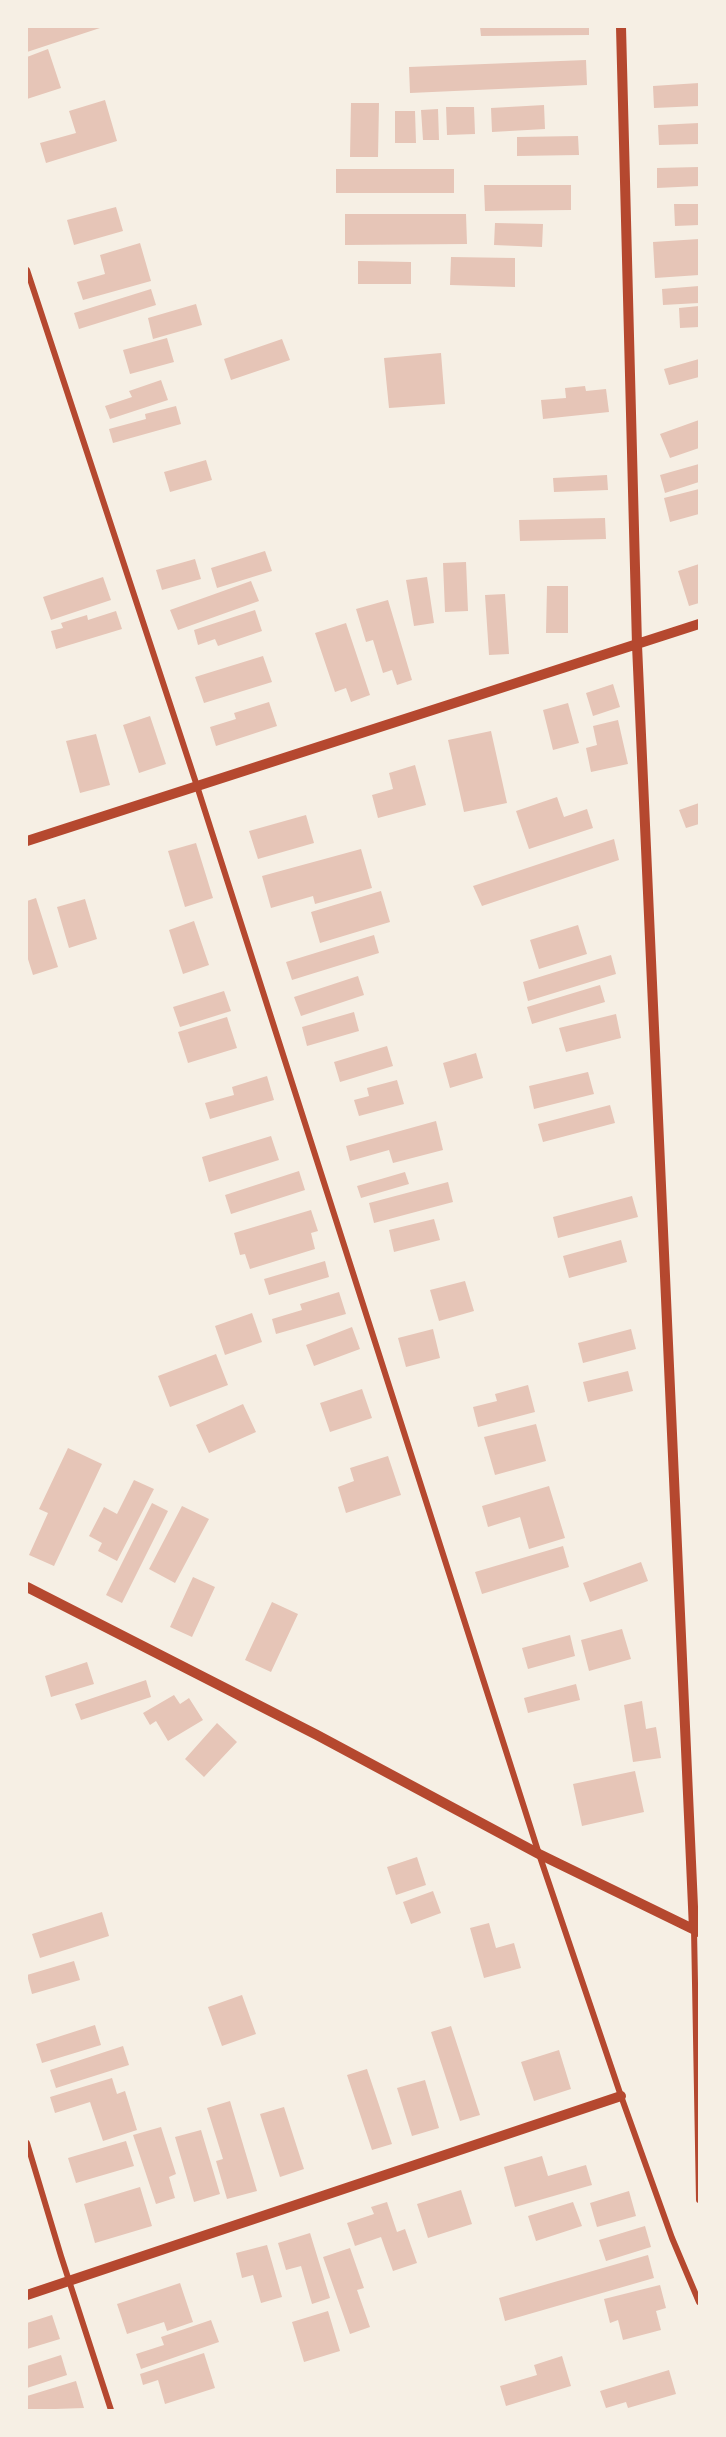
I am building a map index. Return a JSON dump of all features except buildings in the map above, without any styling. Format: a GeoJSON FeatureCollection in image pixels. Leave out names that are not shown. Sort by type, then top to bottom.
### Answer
{"type":"FeatureCollection","features":[{"type":"Feature","properties":{"kind":"street"},"geometry":{"type":"LineString","coordinates":[[621,27],[637,645],[696,1931],[695,2106],[699,2200]]}},
{"type":"Feature","properties":{"kind":"street"},"geometry":{"type":"LineString","coordinates":[[27,270],[197,786],[539,1854],[621,2096],[672,2238],[699,2302]]}},
{"type":"Feature","properties":{"kind":"street"},"geometry":{"type":"LineString","coordinates":[[27,842],[699,624]]}},
{"type":"Feature","properties":{"kind":"street"},"geometry":{"type":"LineString","coordinates":[[27,1587],[317,1735],[539,1854],[696,1931]]}},
{"type":"Feature","properties":{"kind":"street"},"geometry":{"type":"LineString","coordinates":[[27,2295],[621,2096]]}},
{"type":"Feature","properties":{"kind":"street"},"geometry":{"type":"LineString","coordinates":[[27,2143],[111,2410]]}}]}
